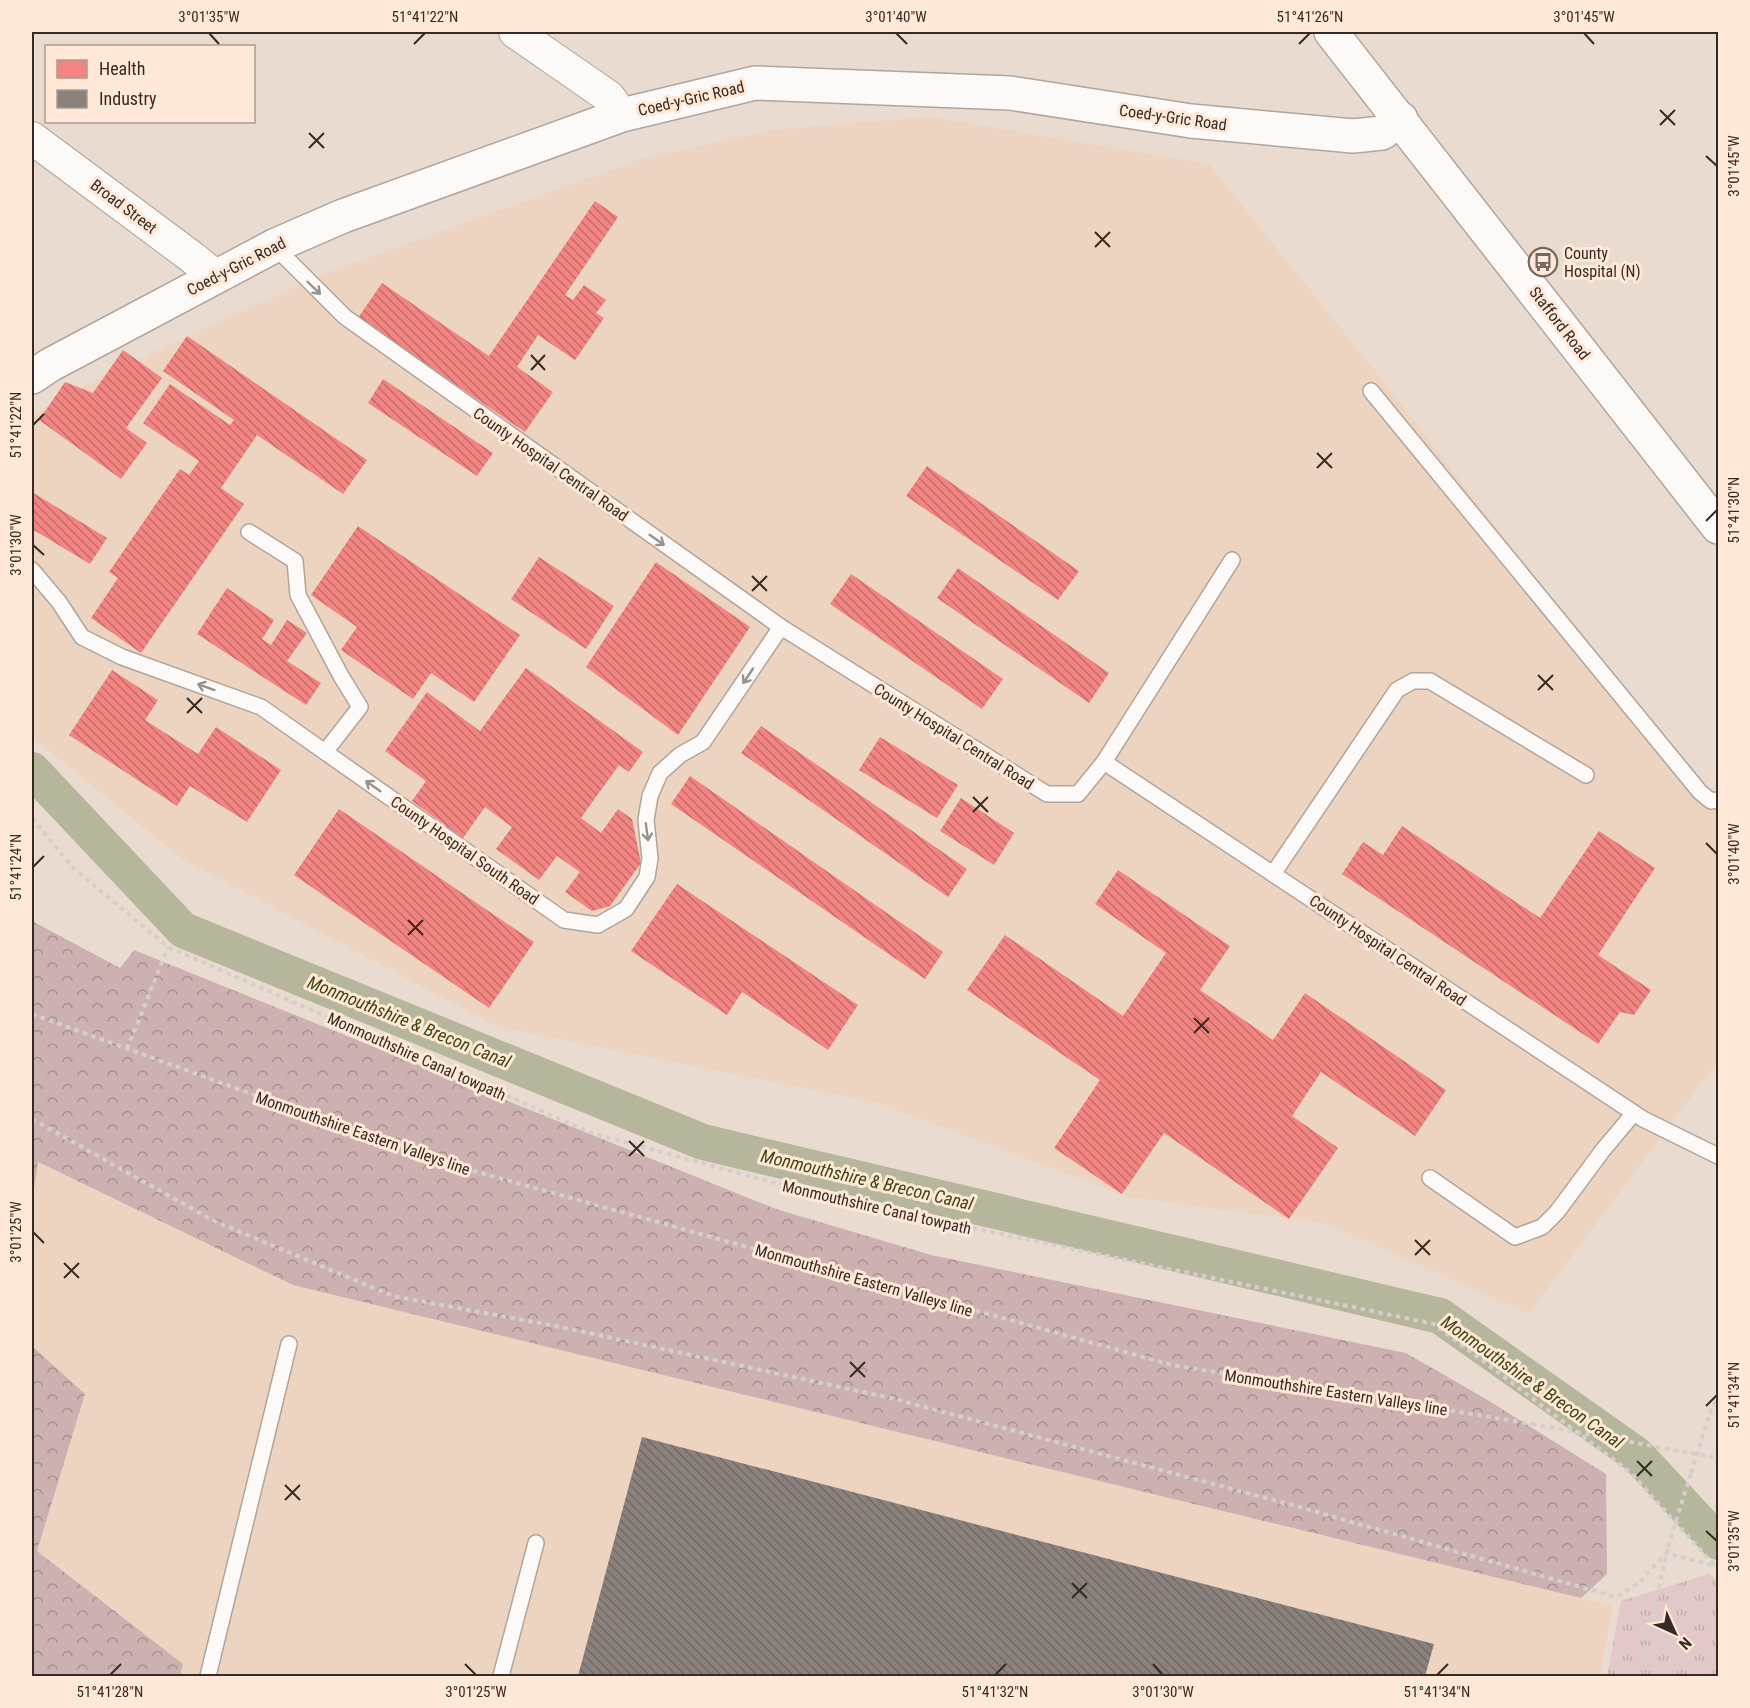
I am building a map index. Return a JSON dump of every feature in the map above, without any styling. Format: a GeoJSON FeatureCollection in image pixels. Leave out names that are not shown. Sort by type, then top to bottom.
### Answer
{"type":"FeatureCollection","features":[{"type":"Feature","properties":{"kind":"street"},"geometry":{"type":"LineString","coordinates":[[515,32],[609,97],[621,114]]}},
{"type":"Feature","properties":{"kind":"street","name":"Stafford Road"},"geometry":{"type":"LineString","coordinates":[[1331,32],[1719,527]]}},
{"type":"Feature","properties":{"kind":"street","name":"Coed-y-Gric Road"},"geometry":{"type":"LineString","coordinates":[[32,377],[50,365],[215,276],[274,246],[343,216],[621,114],[755,82],[1010,93],[1191,121],[1353,136],[1382,133],[1401,119]]}},
{"type":"Feature","properties":{"kind":"street","name":"Broad Street"},"geometry":{"type":"LineString","coordinates":[[32,138],[215,276]]}},
{"type":"Feature","properties":{"kind":"lane","name":"County Hospital Central Road"},"geometry":{"type":"LineString","coordinates":[[274,246],[345,317],[781,627],[1047,794],[1078,794],[1104,762],[1634,1113],[1719,1156]]}},
{"type":"Feature","properties":{"kind":"lane"},"geometry":{"type":"LineString","coordinates":[[1371,391],[1700,792],[1711,801],[1719,800]]}},
{"type":"Feature","properties":{"kind":"lane"},"geometry":{"type":"LineString","coordinates":[[249,532],[295,561],[297,595],[360,707],[325,752]]}},
{"type":"Feature","properties":{"kind":"lane"},"geometry":{"type":"LineString","coordinates":[[1104,762],[1232,560]]}},
{"type":"Feature","properties":{"kind":"lane","name":"County Hospital South Road"},"geometry":{"type":"LineString","coordinates":[[32,570],[59,602],[82,637],[122,657],[261,707],[564,920],[597,925],[626,909],[647,877],[650,858],[646,820],[650,796],[660,772],[680,755],[703,742],[781,627]]}},
{"type":"Feature","properties":{"kind":"lane"},"geometry":{"type":"LineString","coordinates":[[1273,874],[1397,690],[1413,681],[1430,681],[1586,775]]}},
{"type":"Feature","properties":{"kind":"lane"},"geometry":{"type":"LineString","coordinates":[[1430,1178],[1515,1237],[1542,1227],[1557,1212],[1634,1113]]}},
{"type":"Feature","properties":{"kind":"lane"},"geometry":{"type":"LineString","coordinates":[[208,1677],[290,1344]]}},
{"type":"Feature","properties":{"kind":"lane"},"geometry":{"type":"LineString","coordinates":[[501,1677],[536,1542]]}},
{"type":"Feature","properties":{"kind":"path","name":"Monmouthshire Canal towpath"},"geometry":{"type":"LineString","coordinates":[[32,818],[73,868],[168,947],[592,1133],[833,1199],[1434,1324],[1630,1472],[1717,1567]]}},
{"type":"Feature","properties":{"kind":"path"},"geometry":{"type":"LineString","coordinates":[[128,1049],[168,947]]}},
{"type":"Feature","properties":{"kind":"path","name":"Monmouthshire Eastern Valleys line"},"geometry":{"type":"LineString","coordinates":[[32,1014],[426,1158],[1172,1365],[1532,1424],[1719,1458]]}},
{"type":"Feature","properties":{"kind":"path"},"geometry":{"type":"LineString","coordinates":[[32,1119],[214,1221],[393,1296],[561,1327],[891,1398],[1292,1505],[1616,1597],[1639,1583],[1666,1553]]}},
{"type":"Feature","properties":{"kind":"path"},"geometry":{"type":"LineString","coordinates":[[1640,1677],[1666,1553],[1712,1406],[1719,1399]]}},
{"type":"Feature","properties":{"kind":"path"},"geometry":{"type":"LineString","coordinates":[[1666,1553],[1717,1567]]}},
{"type":"Feature","properties":{"kind":"shaded area"},"geometry":{"type":"Polygon","coordinates":[[[930,117],[1209,164],[1381,378],[1718,814],[1718,1061],[1529,1314],[1324,1223],[1128,1197],[878,1103],[498,1027],[182,859],[32,737],[32,417],[60,398],[187,336],[329,272],[641,159],[772,130],[930,117]]]}},
{"type":"Feature","properties":{"kind":"shaded area"},"geometry":{"type":"Polygon","coordinates":[[[37,1162],[293,1285],[1613,1606],[1600,1676],[180,1676],[183,1664],[37,1551],[85,1394],[32,1346],[32,1202],[37,1162]]]}},
{"type":"Feature","properties":{"kind":"green space"},"geometry":{"type":"Polygon","coordinates":[[[32,921],[120,968],[134,950],[776,1209],[931,1255],[1406,1353],[1486,1399],[1606,1474],[1607,1574],[1581,1598],[293,1285],[38,1162],[32,1202],[32,921]]]}},
{"type":"Feature","properties":{"kind":"green space"},"geometry":{"type":"Polygon","coordinates":[[[32,1346],[85,1394],[37,1551],[183,1664],[180,1676],[32,1676],[32,1346]]]}},
{"type":"Feature","properties":{"kind":"green space"},"geometry":{"type":"Polygon","coordinates":[[[1709,1574],[1718,1581],[1718,1676],[1607,1676],[1621,1601],[1709,1574]]]}},
{"type":"Feature","properties":{"kind":"building: Health"},"geometry":{"type":"Polygon","coordinates":[[[595,201],[618,217],[565,295],[573,300],[584,285],[606,300],[596,313],[604,318],[575,360],[538,335],[517,367],[553,392],[525,432],[358,318],[382,283],[489,356],[595,201]]]}},
{"type":"Feature","properties":{"kind":"building: Health"},"geometry":{"type":"Polygon","coordinates":[[[187,336],[367,460],[343,494],[257,435],[221,488],[244,504],[141,653],[91,618],[118,578],[109,572],[180,469],[189,475],[199,461],[143,423],[170,384],[230,425],[234,420],[163,371],[187,336]]]}},
{"type":"Feature","properties":{"kind":"building: Health"},"geometry":{"type":"Polygon","coordinates":[[[123,350],[162,378],[126,428],[147,443],[121,479],[39,420],[65,382],[93,393],[123,350]]]}},
{"type":"Feature","properties":{"kind":"building: Health"},"geometry":{"type":"Polygon","coordinates":[[[383,379],[493,453],[477,476],[368,403],[383,379]]]}},
{"type":"Feature","properties":{"kind":"building: Health"},"geometry":{"type":"Polygon","coordinates":[[[927,466],[1079,571],[1058,600],[906,496],[927,466]]]}},
{"type":"Feature","properties":{"kind":"building: Health"},"geometry":{"type":"Polygon","coordinates":[[[32,492],[107,538],[90,564],[32,529],[32,492]]]}},
{"type":"Feature","properties":{"kind":"building: Health"},"geometry":{"type":"Polygon","coordinates":[[[358,526],[520,635],[474,702],[431,673],[413,699],[341,650],[357,627],[311,595],[358,526]]]}},
{"type":"Feature","properties":{"kind":"building: Health"},"geometry":{"type":"Polygon","coordinates":[[[539,557],[614,606],[586,649],[511,599],[539,557]]]}},
{"type":"Feature","properties":{"kind":"building: Health"},"geometry":{"type":"Polygon","coordinates":[[[656,562],[750,627],[678,735],[586,667],[656,562]]]}},
{"type":"Feature","properties":{"kind":"building: Health"},"geometry":{"type":"Polygon","coordinates":[[[958,568],[1109,673],[1089,703],[937,598],[958,568]]]}},
{"type":"Feature","properties":{"kind":"building: Health"},"geometry":{"type":"Polygon","coordinates":[[[851,574],[1003,679],[982,709],[830,604],[851,574]]]}},
{"type":"Feature","properties":{"kind":"building: Health"},"geometry":{"type":"Polygon","coordinates":[[[227,588],[274,620],[262,639],[271,645],[287,620],[307,633],[287,661],[321,683],[306,705],[197,634],[227,588]]]}},
{"type":"Feature","properties":{"kind":"building: Health"},"geometry":{"type":"Polygon","coordinates":[[[526,668],[643,752],[629,772],[619,765],[581,818],[601,833],[618,809],[632,819],[641,863],[610,906],[592,911],[565,892],[580,872],[557,856],[539,880],[496,849],[512,827],[485,807],[463,838],[412,801],[426,781],[385,751],[427,692],[480,731],[526,668]]]}},
{"type":"Feature","properties":{"kind":"building: Health"},"geometry":{"type":"Polygon","coordinates":[[[112,670],[158,700],[145,720],[198,754],[216,727],[281,770],[247,822],[190,786],[177,806],[69,735],[112,670]]]}},
{"type":"Feature","properties":{"kind":"building: Health"},"geometry":{"type":"Polygon","coordinates":[[[761,726],[967,869],[948,897],[741,753],[761,726]]]}},
{"type":"Feature","properties":{"kind":"building: Health"},"geometry":{"type":"Polygon","coordinates":[[[880,737],[958,785],[937,818],[859,770],[880,737]]]}},
{"type":"Feature","properties":{"kind":"building: Health"},"geometry":{"type":"Polygon","coordinates":[[[690,776],[943,952],[925,979],[671,804],[690,776]]]}},
{"type":"Feature","properties":{"kind":"building: Health"},"geometry":{"type":"Polygon","coordinates":[[[961,798],[1014,833],[994,865],[940,831],[961,798]]]}},
{"type":"Feature","properties":{"kind":"building: Health"},"geometry":{"type":"Polygon","coordinates":[[[339,809],[534,942],[489,1008],[294,875],[339,809]]]}},
{"type":"Feature","properties":{"kind":"building: Health"},"geometry":{"type":"Polygon","coordinates":[[[1402,826],[1540,918],[1599,831],[1655,868],[1598,955],[1651,990],[1634,1015],[1620,1012],[1598,1044],[1342,874],[1363,842],[1383,855],[1402,826]]]}},
{"type":"Feature","properties":{"kind":"building: Health"},"geometry":{"type":"Polygon","coordinates":[[[1118,870],[1230,946],[1200,990],[1273,1040],[1305,993],[1446,1090],[1415,1136],[1321,1072],[1292,1116],[1338,1148],[1289,1219],[1164,1133],[1122,1194],[1054,1148],[1100,1080],[967,990],[1005,935],[1123,1016],[1166,953],[1095,904],[1118,870]]]}},
{"type":"Feature","properties":{"kind":"building: Health"},"geometry":{"type":"Polygon","coordinates":[[[677,884],[858,1005],[828,1050],[742,992],[727,1015],[631,951],[677,884]]]}},
{"type":"Feature","properties":{"kind":"building: Industry"},"geometry":{"type":"Polygon","coordinates":[[[642,1437],[1434,1644],[1425,1676],[578,1676],[642,1437]]]}},
{"type":"Feature","properties":{"kind":"waterway","name":"Monmouthshire & Brecon Canal"},"geometry":{"type":"LineString","coordinates":[[32,770],[183,930],[703,1142],[1440,1316],[1637,1455],[1718,1542]]}},
{"type":"Feature","properties":{"kind":"place","name":"County Hospital (N)"},"geometry":{"type":"Point","coordinates":[1543,262]}}]}
